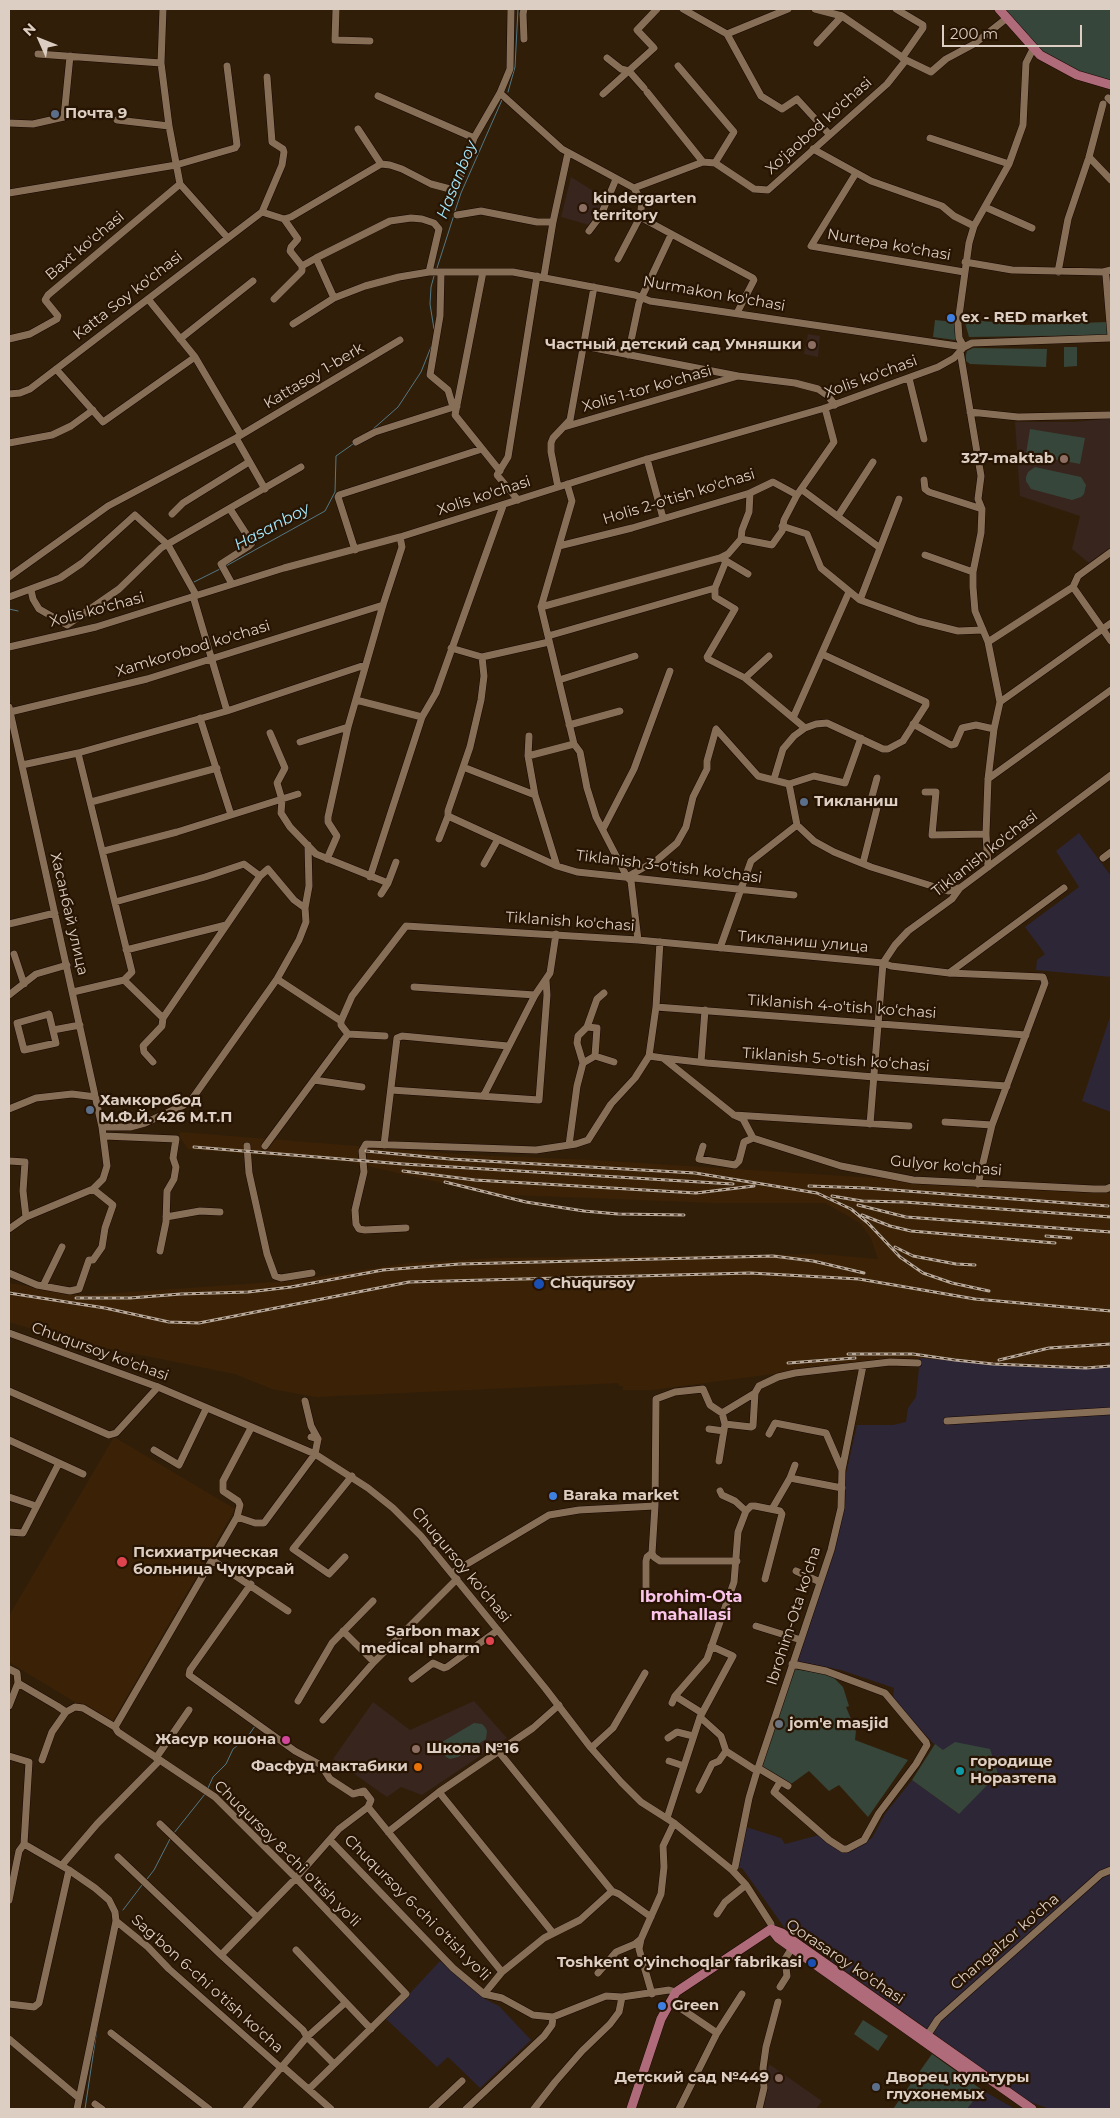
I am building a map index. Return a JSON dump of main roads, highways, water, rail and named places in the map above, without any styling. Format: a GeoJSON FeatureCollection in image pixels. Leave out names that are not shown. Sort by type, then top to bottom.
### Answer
{"type":"FeatureCollection","features":[{"type":"Feature","properties":{"kind":"main road"},"geometry":{"type":"LineString","coordinates":[[999,9],[1033,49],[1045,58],[1077,75],[1111,85]]}},
{"type":"Feature","properties":{"kind":"main road"},"geometry":{"type":"LineString","coordinates":[[631,2109],[661,2020],[676,1992],[771,1929]]}},
{"type":"Feature","properties":{"kind":"main road","name":"Qorasaroy ko'chasi"},"geometry":{"type":"LineString","coordinates":[[771,1929],[778,1938],[792,1948],[1032,2109]]}},
{"type":"Feature","properties":{"kind":"main road","name":"Qorasaroy ko'chasi"},"geometry":{"type":"LineString","coordinates":[[771,1929],[782,1933],[1020,2109]]}},
{"type":"Feature","properties":{"kind":"waterway","name":"Hasanboy"},"geometry":{"type":"LineString","coordinates":[[508,92],[515,67],[518,9]]}},
{"type":"Feature","properties":{"kind":"waterway","name":"Hasanboy"},"geometry":{"type":"LineString","coordinates":[[455,211],[502,100]]}},
{"type":"Feature","properties":{"kind":"waterway","name":"Hasanboy"},"geometry":{"type":"LineString","coordinates":[[437,268],[454,215]]}},
{"type":"Feature","properties":{"kind":"waterway","name":"Hasanboy"},"geometry":{"type":"LineString","coordinates":[[434,276],[430,304],[434,329]]}},
{"type":"Feature","properties":{"kind":"waterway","name":"Hasanboy"},"geometry":{"type":"LineString","coordinates":[[372,430],[398,407],[421,372],[431,347]]}},
{"type":"Feature","properties":{"kind":"waterway","name":"Hasanboy"},"geometry":{"type":"LineString","coordinates":[[226,566],[325,511],[335,492],[336,456],[353,444]]}},
{"type":"Feature","properties":{"kind":"waterway","name":"Hasanboy"},"geometry":{"type":"LineString","coordinates":[[194,582],[220,569]]}},
{"type":"Feature","properties":{"kind":"waterway","name":"Hasanboy"},"geometry":{"type":"LineString","coordinates":[[9,609],[18,611]]}},
{"type":"Feature","properties":{"kind":"waterway"},"geometry":{"type":"LineString","coordinates":[[208,1788],[213,1777],[226,1764],[233,1749],[246,1739],[255,1726]]}},
{"type":"Feature","properties":{"kind":"waterway"},"geometry":{"type":"LineString","coordinates":[[174,1833],[205,1794]]}},
{"type":"Feature","properties":{"kind":"waterway"},"geometry":{"type":"LineString","coordinates":[[147,1879],[154,1870],[170,1839]]}},
{"type":"Feature","properties":{"kind":"waterway"},"geometry":{"type":"LineString","coordinates":[[123,1910],[142,1885]]}},
{"type":"Feature","properties":{"kind":"waterway"},"geometry":{"type":"LineString","coordinates":[[85,2109],[97,2029]]}},
{"type":"Feature","properties":{"kind":"railway"},"geometry":{"type":"LineString","coordinates":[[194,1147],[403,1164],[733,1184]]}},
{"type":"Feature","properties":{"kind":"railway"},"geometry":{"type":"LineString","coordinates":[[366,1151],[450,1159],[695,1173],[817,1193],[851,1209],[868,1223],[900,1257],[923,1273],[952,1283],[989,1291]]}},
{"type":"Feature","properties":{"kind":"railway"},"geometry":{"type":"LineString","coordinates":[[403,1171],[475,1180],[696,1193],[754,1186]]}},
{"type":"Feature","properties":{"kind":"railway"},"geometry":{"type":"LineString","coordinates":[[445,1182],[526,1202],[584,1211],[618,1214],[684,1215]]}},
{"type":"Feature","properties":{"kind":"railway"},"geometry":{"type":"LineString","coordinates":[[809,1186],[866,1188],[1108,1206]]}},
{"type":"Feature","properties":{"kind":"railway"},"geometry":{"type":"LineString","coordinates":[[832,1196],[862,1201],[904,1202],[1111,1217]]}},
{"type":"Feature","properties":{"kind":"railway"},"geometry":{"type":"LineString","coordinates":[[858,1205],[906,1217],[1111,1232]]}},
{"type":"Feature","properties":{"kind":"railway"},"geometry":{"type":"LineString","coordinates":[[862,1215],[890,1226],[911,1231],[1055,1243]]}},
{"type":"Feature","properties":{"kind":"railway"},"geometry":{"type":"LineString","coordinates":[[1046,1236],[1071,1238]]}},
{"type":"Feature","properties":{"kind":"railway"},"geometry":{"type":"LineString","coordinates":[[895,1247],[913,1256],[956,1264],[975,1265]]}},
{"type":"Feature","properties":{"kind":"railway"},"geometry":{"type":"LineString","coordinates":[[76,1298],[130,1298],[248,1292],[291,1287],[383,1270],[460,1264],[773,1256],[813,1261],[864,1273]]}},
{"type":"Feature","properties":{"kind":"railway"},"geometry":{"type":"LineString","coordinates":[[9,1293],[105,1308],[169,1322],[199,1323],[409,1282],[750,1273],[859,1279],[975,1299],[1111,1311]]}},
{"type":"Feature","properties":{"kind":"railway"},"geometry":{"type":"LineString","coordinates":[[999,1360],[1049,1348],[1111,1344]]}},
{"type":"Feature","properties":{"kind":"railway"},"geometry":{"type":"LineString","coordinates":[[848,1354],[913,1354],[993,1364],[1086,1368],[1111,1366]]}},
{"type":"Feature","properties":{"kind":"railway"},"geometry":{"type":"LineString","coordinates":[[788,1363],[855,1358]]}},
{"type":"Feature","properties":{"kind":"place","name":"Почта 9"},"geometry":{"type":"Point","coordinates":[55,114]}},
{"type":"Feature","properties":{"kind":"place","name":"kindergarten territory"},"geometry":{"type":"Point","coordinates":[583,208]}},
{"type":"Feature","properties":{"kind":"place","name":"ex - RED market"},"geometry":{"type":"Point","coordinates":[951,318]}},
{"type":"Feature","properties":{"kind":"place","name":"Частный детский сад Умняшки"},"geometry":{"type":"Point","coordinates":[812,345]}},
{"type":"Feature","properties":{"kind":"place","name":"327-maktab"},"geometry":{"type":"Point","coordinates":[1064,459]}},
{"type":"Feature","properties":{"kind":"place","name":"Тикланиш"},"geometry":{"type":"Point","coordinates":[804,802]}},
{"type":"Feature","properties":{"kind":"place","name":"Хамкоробод М.Ф.Й. 426 М.Т.П"},"geometry":{"type":"Point","coordinates":[90,1110]}},
{"type":"Feature","properties":{"kind":"place","name":"Chuqursoy"},"geometry":{"type":"Point","coordinates":[539,1284]}},
{"type":"Feature","properties":{"kind":"place","name":"Baraka market"},"geometry":{"type":"Point","coordinates":[553,1496]}},
{"type":"Feature","properties":{"kind":"place","name":"Психиатрическая больница Чукурсай"},"geometry":{"type":"Point","coordinates":[122,1562]}},
{"type":"Feature","properties":{"kind":"place","name":"Sarbon max medical pharm"},"geometry":{"type":"Point","coordinates":[490,1641]}},
{"type":"Feature","properties":{"kind":"place","name":"jom'e masjid"},"geometry":{"type":"Point","coordinates":[779,1724]}},
{"type":"Feature","properties":{"kind":"place","name":"Жасур кошона"},"geometry":{"type":"Point","coordinates":[286,1740]}},
{"type":"Feature","properties":{"kind":"place","name":"Школа №16"},"geometry":{"type":"Point","coordinates":[416,1749]}},
{"type":"Feature","properties":{"kind":"place","name":"Фасфуд мактабики"},"geometry":{"type":"Point","coordinates":[418,1767]}},
{"type":"Feature","properties":{"kind":"place","name":"городище Норазтепа"},"geometry":{"type":"Point","coordinates":[960,1771]}},
{"type":"Feature","properties":{"kind":"place","name":"Toshkent o'yinchoqlar fabrikasi"},"geometry":{"type":"Point","coordinates":[812,1963]}},
{"type":"Feature","properties":{"kind":"place","name":"Green"},"geometry":{"type":"Point","coordinates":[662,2006]}},
{"type":"Feature","properties":{"kind":"place","name":"Детский сад №449"},"geometry":{"type":"Point","coordinates":[779,2078]}},
{"type":"Feature","properties":{"kind":"place","name":"Дворец культуры глухонемых"},"geometry":{"type":"Point","coordinates":[876,2087]}},
{"type":"Feature","properties":{"kind":"district","name":"Ibrohim-Ota mahallasi"},"geometry":{"type":"Point","coordinates":[691,1606]}}]}
